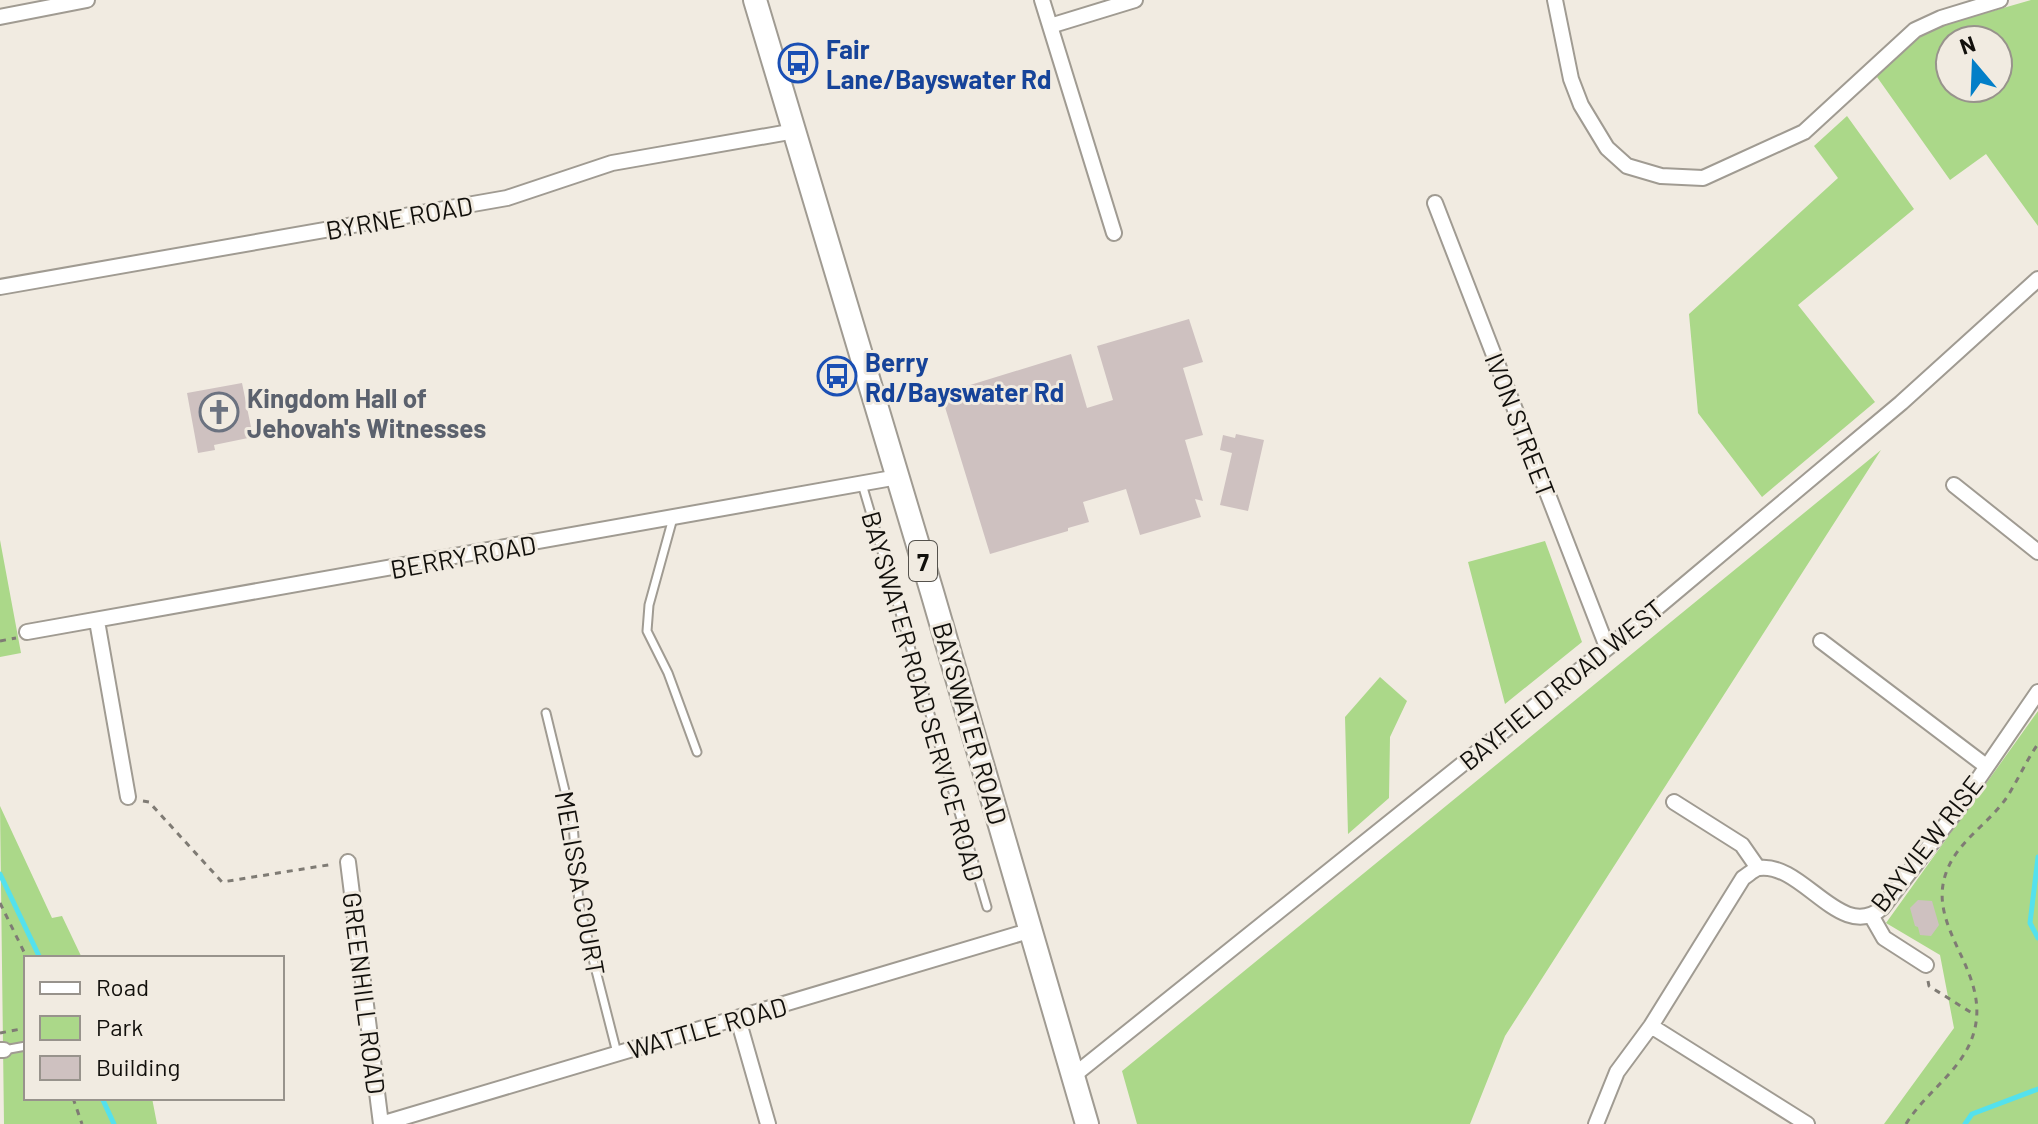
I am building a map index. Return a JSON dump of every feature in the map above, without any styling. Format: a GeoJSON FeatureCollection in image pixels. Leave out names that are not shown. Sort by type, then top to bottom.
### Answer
{"type":"FeatureCollection","features":[{"type":"Feature","properties":{"kind":"main road","name":"BAYSWATER ROAD"},"geometry":{"type":"LineString","coordinates":[[755,0],[1087,1124]]}},
{"type":"Feature","properties":{"kind":"street"},"geometry":{"type":"LineString","coordinates":[[0,17],[87,0]]}},
{"type":"Feature","properties":{"kind":"street"},"geometry":{"type":"LineString","coordinates":[[1042,0],[1114,233]]}},
{"type":"Feature","properties":{"kind":"street"},"geometry":{"type":"LineString","coordinates":[[1050,26],[1135,0]]}},
{"type":"Feature","properties":{"kind":"street"},"geometry":{"type":"LineString","coordinates":[[1555,0],[1571,79],[1581,105],[1607,148],[1627,166],[1661,176],[1703,178],[1804,132],[1915,30],[1941,18],[2000,0]]}},
{"type":"Feature","properties":{"kind":"street","name":"BYRNE ROAD"},"geometry":{"type":"LineString","coordinates":[[0,287],[507,198],[612,163],[795,131]]}},
{"type":"Feature","properties":{"kind":"street","name":"IVON STREET"},"geometry":{"type":"LineString","coordinates":[[1435,203],[1607,647]]}},
{"type":"Feature","properties":{"kind":"street","name":"BAYFIELD ROAD WEST"},"geometry":{"type":"LineString","coordinates":[[1073,1076],[1607,647],[1901,403],[2038,279]]}},
{"type":"Feature","properties":{"kind":"street","name":"BERRY ROAD"},"geometry":{"type":"LineString","coordinates":[[24,635],[898,477]]}},
{"type":"Feature","properties":{"kind":"street"},"geometry":{"type":"LineString","coordinates":[[1954,485],[2038,552]]}},
{"type":"Feature","properties":{"kind":"street"},"geometry":{"type":"LineString","coordinates":[[97,621],[128,797]]}},
{"type":"Feature","properties":{"kind":"street"},"geometry":{"type":"LineString","coordinates":[[1821,641],[1986,766]]}},
{"type":"Feature","properties":{"kind":"street","name":"BAYVIEW RISE"},"geometry":{"type":"LineString","coordinates":[[1758,868],[1781,871],[1847,914],[1862,919],[1872,917],[1938,834],[2038,692]]}},
{"type":"Feature","properties":{"kind":"street"},"geometry":{"type":"LineString","coordinates":[[1596,1124],[1617,1072],[1651,1026],[1743,878],[1758,868],[1742,845],[1674,802]]}},
{"type":"Feature","properties":{"kind":"street","name":"GREENHILL ROAD"},"geometry":{"type":"LineString","coordinates":[[348,862],[381,1124]]}},
{"type":"Feature","properties":{"kind":"street"},"geometry":{"type":"LineString","coordinates":[[1872,917],[1884,938],[1926,965]]}},
{"type":"Feature","properties":{"kind":"street","name":"WATTLE ROAD"},"geometry":{"type":"LineString","coordinates":[[381,1124],[1032,930]]}},
{"type":"Feature","properties":{"kind":"street"},"geometry":{"type":"LineString","coordinates":[[738,1019],[768,1124]]}},
{"type":"Feature","properties":{"kind":"street"},"geometry":{"type":"LineString","coordinates":[[1651,1026],[1807,1124]]}},
{"type":"Feature","properties":{"kind":"lane","name":"BAYSWATER ROAD SERVICE ROAD"},"geometry":{"type":"LineString","coordinates":[[862,484],[987,907]]}},
{"type":"Feature","properties":{"kind":"lane"},"geometry":{"type":"LineString","coordinates":[[673,518],[649,605],[647,631],[668,673],[697,752]]}},
{"type":"Feature","properties":{"kind":"lane","name":"MELISSA COURT"},"geometry":{"type":"LineString","coordinates":[[546,713],[573,824],[579,904],[617,1053]]}},
{"type":"Feature","properties":{"kind":"lane"},"geometry":{"type":"LineString","coordinates":[[2,1050],[24,1046]]}},
{"type":"Feature","properties":{"kind":"path"},"geometry":{"type":"LineString","coordinates":[[0,641],[24,635]]}},
{"type":"Feature","properties":{"kind":"path"},"geometry":{"type":"LineString","coordinates":[[1906,1124],[1913,1112],[1963,1058],[1975,1029],[1975,988],[1947,927],[1942,901],[1945,875],[1955,854],[2006,799],[2038,744]]}},
{"type":"Feature","properties":{"kind":"path"},"geometry":{"type":"LineString","coordinates":[[128,797],[149,802],[222,882],[348,862]]}},
{"type":"Feature","properties":{"kind":"path"},"geometry":{"type":"LineString","coordinates":[[0,903],[26,956]]}},
{"type":"Feature","properties":{"kind":"path"},"geometry":{"type":"LineString","coordinates":[[1926,965],[1929,986],[1975,1015]]}},
{"type":"Feature","properties":{"kind":"path"},"geometry":{"type":"LineString","coordinates":[[0,1033],[24,1028]]}},
{"type":"Feature","properties":{"kind":"path"},"geometry":{"type":"LineString","coordinates":[[74,1100],[82,1124]]}},
{"type":"Feature","properties":{"kind":"green space"},"geometry":{"type":"Polygon","coordinates":[[[2038,0],[2038,226],[1986,154],[1950,180],[1877,77],[1905,46],[1934,28],[1934,104],[2014,104],[2014,24],[1948,24],[2038,0]]]}},
{"type":"Feature","properties":{"kind":"green space"},"geometry":{"type":"Polygon","coordinates":[[[1847,116],[1914,209],[1798,305],[1875,402],[1762,497],[1698,413],[1689,314],[1838,178],[1814,146],[1847,116]]]}},
{"type":"Feature","properties":{"kind":"green space"},"geometry":{"type":"Polygon","coordinates":[[[1881,450],[1505,1036],[1470,1124],[1137,1124],[1122,1071],[1881,450]]]}},
{"type":"Feature","properties":{"kind":"green space"},"geometry":{"type":"Polygon","coordinates":[[[0,540],[21,653],[0,657],[0,540]]]}},
{"type":"Feature","properties":{"kind":"green space"},"geometry":{"type":"Polygon","coordinates":[[[1545,541],[1582,642],[1505,704],[1468,562],[1545,541]]]}},
{"type":"Feature","properties":{"kind":"green space"},"geometry":{"type":"Polygon","coordinates":[[[1380,677],[1407,701],[1390,737],[1389,798],[1348,834],[1345,717],[1380,677]]]}},
{"type":"Feature","properties":{"kind":"green space"},"geometry":{"type":"Polygon","coordinates":[[[2038,711],[2038,1124],[1884,1124],[1954,1028],[1940,955],[1886,923],[2038,711]]]}},
{"type":"Feature","properties":{"kind":"green space"},"geometry":{"type":"Polygon","coordinates":[[[0,806],[52,918],[62,916],[81,956],[24,956],[24,1100],[152,1100],[157,1124],[4,1124],[0,806]]]}},
{"type":"Feature","properties":{"kind":"building"},"geometry":{"type":"Polygon","coordinates":[[[1189,319],[1203,362],[1183,368],[1203,435],[1185,440],[1203,501],[1195,499],[1201,517],[1140,535],[1126,489],[1083,502],[1089,522],[990,554],[941,394],[1071,354],[1087,408],[1113,400],[1097,346],[1189,319]]]}},
{"type":"Feature","properties":{"kind":"building","name":"Kingdom Hall of Jehovah's Witnesses"},"geometry":{"type":"Polygon","coordinates":[[[242,383],[253,437],[214,445],[215,450],[198,453],[187,393],[242,383]]]}},
{"type":"Feature","properties":{"kind":"building"},"geometry":{"type":"Polygon","coordinates":[[[1236,434],[1264,440],[1248,511],[1220,505],[1232,453],[1220,450],[1223,435],[1235,438],[1236,434]]]}},
{"type":"Feature","properties":{"kind":"building"},"geometry":{"type":"Polygon","coordinates":[[[1918,900],[1932,901],[1939,925],[1931,936],[1920,935],[1915,926],[1910,908],[1918,900]]]}},
{"type":"Feature","properties":{"kind":"waterway"},"geometry":{"type":"LineString","coordinates":[[2038,857],[2030,923],[2038,938]]}},
{"type":"Feature","properties":{"kind":"waterway"},"geometry":{"type":"LineString","coordinates":[[0,874],[39,956]]}},
{"type":"Feature","properties":{"kind":"waterway"},"geometry":{"type":"LineString","coordinates":[[1965,1124],[1972,1114],[2038,1089]]}},
{"type":"Feature","properties":{"kind":"waterway"},"geometry":{"type":"LineString","coordinates":[[103,1100],[114,1124]]}},
{"type":"Feature","properties":{"kind":"place","name":"Fair Lane/Bayswater Rd"},"geometry":{"type":"Point","coordinates":[798,63]}},
{"type":"Feature","properties":{"kind":"place","name":"Berry Rd/Bayswater Rd"},"geometry":{"type":"Point","coordinates":[837,376]}},
{"type":"Feature","properties":{"kind":"place","name":"Kingdom Hall of Jehovah's Witnesses"},"geometry":{"type":"Point","coordinates":[219,412]}}]}
